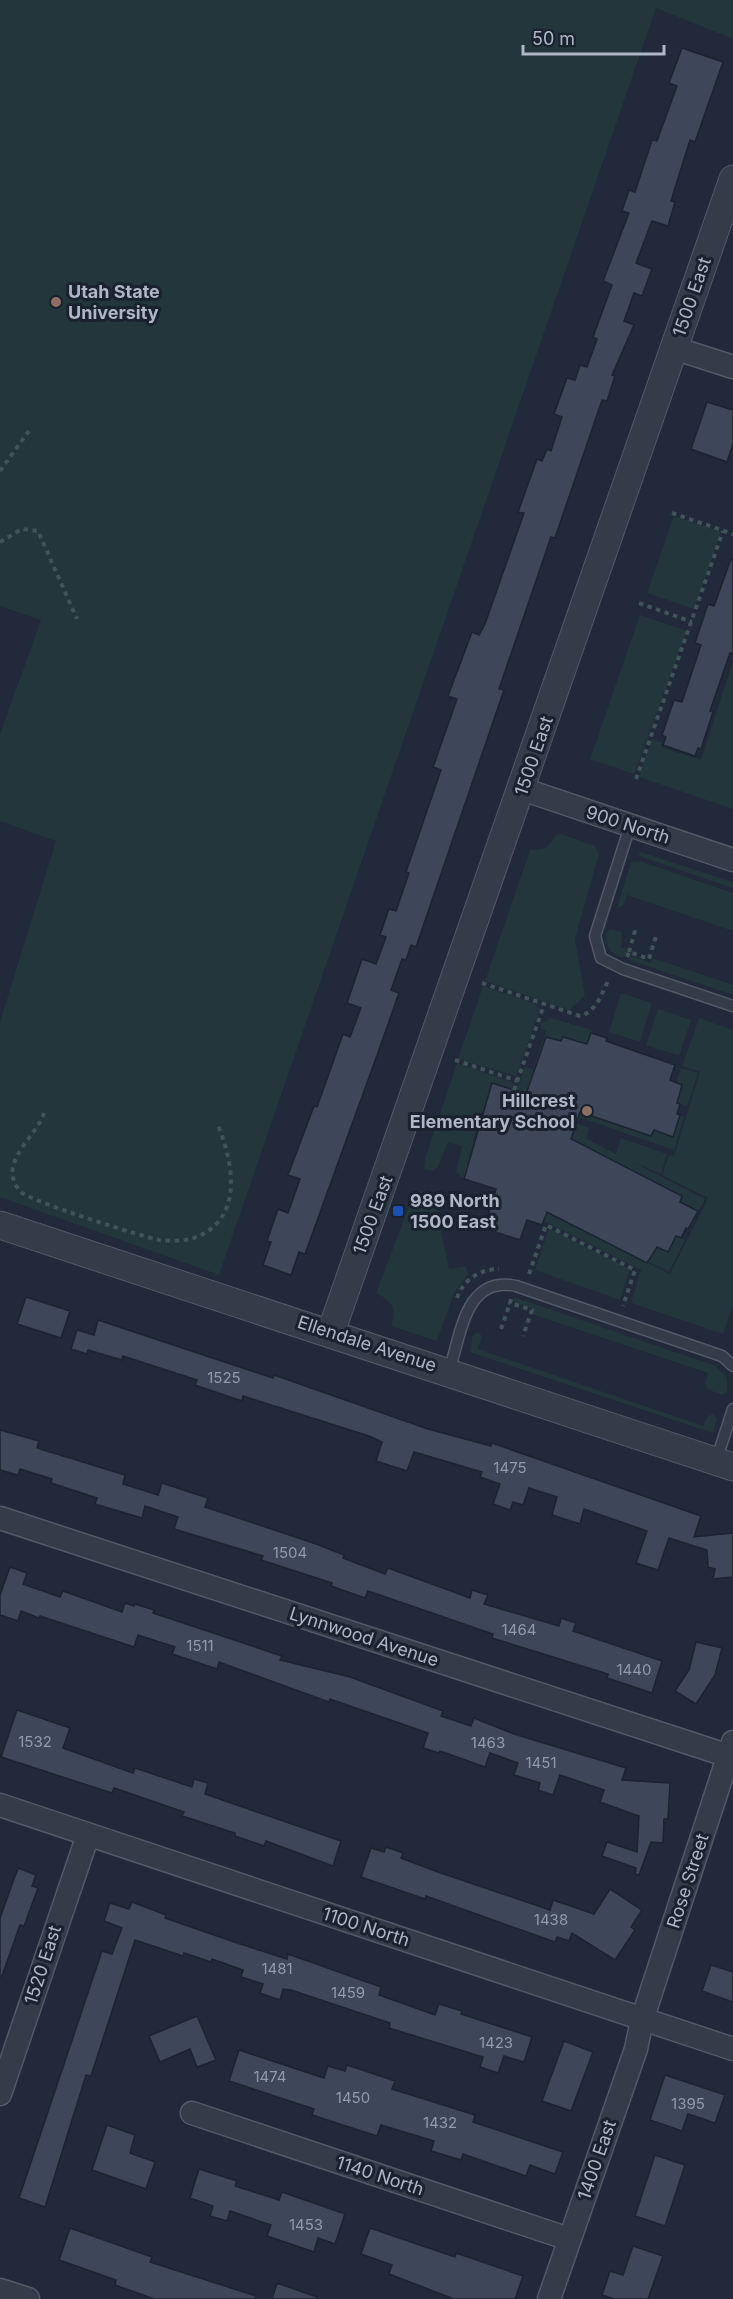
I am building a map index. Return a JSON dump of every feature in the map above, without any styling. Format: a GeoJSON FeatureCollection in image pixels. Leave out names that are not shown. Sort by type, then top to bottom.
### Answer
{"type":"FeatureCollection","features":[{"type":"Feature","properties":{"kind":"street","name":"1500 East"},"geometry":{"type":"LineString","coordinates":[[331,1332],[733,179]]}},
{"type":"Feature","properties":{"kind":"street"},"geometry":{"type":"LineString","coordinates":[[674,348],[733,367]]}},
{"type":"Feature","properties":{"kind":"street","name":"900 North"},"geometry":{"type":"LineString","coordinates":[[522,789],[733,860]]}},
{"type":"Feature","properties":{"kind":"street","name":"Ellendale Avenue"},"geometry":{"type":"LineString","coordinates":[[0,1225],[331,1332],[725,1464]]}},
{"type":"Feature","properties":{"kind":"street","name":"Lynnwood Avenue"},"geometry":{"type":"LineString","coordinates":[[0,1518],[731,1749]]}},
{"type":"Feature","properties":{"kind":"street","name":"Rose Street"},"geometry":{"type":"LineString","coordinates":[[642,2020],[731,1749]]}},
{"type":"Feature","properties":{"kind":"street","name":"1100 North"},"geometry":{"type":"LineString","coordinates":[[0,1805],[733,2049]]}},
{"type":"Feature","properties":{"kind":"street","name":"1520 East"},"geometry":{"type":"LineString","coordinates":[[0,2094],[6,2057],[88,1835]]}},
{"type":"Feature","properties":{"kind":"street","name":"1400 East"},"geometry":{"type":"LineString","coordinates":[[549,2299],[636,2049],[642,2020]]}},
{"type":"Feature","properties":{"kind":"street","name":"1140 North"},"geometry":{"type":"LineString","coordinates":[[192,2113],[569,2239]]}},
{"type":"Feature","properties":{"kind":"street"},"geometry":{"type":"LineString","coordinates":[[0,2290],[28,2299]]}},
{"type":"Feature","properties":{"kind":"lane"},"geometry":{"type":"LineString","coordinates":[[630,825],[595,936],[602,958],[623,969],[733,1006]]}},
{"type":"Feature","properties":{"kind":"lane"},"geometry":{"type":"LineString","coordinates":[[449,1371],[470,1305],[483,1290],[498,1283],[516,1286],[722,1356],[733,1366]]}},
{"type":"Feature","properties":{"kind":"lane"},"geometry":{"type":"LineString","coordinates":[[725,1464],[733,1409]]}},
{"type":"Feature","properties":{"kind":"path"},"geometry":{"type":"LineString","coordinates":[[0,471],[31,428]]}},
{"type":"Feature","properties":{"kind":"path"},"geometry":{"type":"LineString","coordinates":[[672,513],[733,534]]}},
{"type":"Feature","properties":{"kind":"path"},"geometry":{"type":"LineString","coordinates":[[0,542],[22,529],[38,531],[77,619]]}},
{"type":"Feature","properties":{"kind":"path"},"geometry":{"type":"LineString","coordinates":[[636,779],[723,531]]}},
{"type":"Feature","properties":{"kind":"path"},"geometry":{"type":"LineString","coordinates":[[639,603],[692,622]]}},
{"type":"Feature","properties":{"kind":"path"},"geometry":{"type":"LineString","coordinates":[[627,958],[636,927]]}},
{"type":"Feature","properties":{"kind":"path"},"geometry":{"type":"LineString","coordinates":[[629,952],[649,958],[657,933]]}},
{"type":"Feature","properties":{"kind":"path"},"geometry":{"type":"LineString","coordinates":[[482,983],[580,1016],[587,1015],[596,1005],[608,981]]}},
{"type":"Feature","properties":{"kind":"path"},"geometry":{"type":"LineString","coordinates":[[514,1090],[544,1005]]}},
{"type":"Feature","properties":{"kind":"path"},"geometry":{"type":"LineString","coordinates":[[455,1060],[518,1081]]}},
{"type":"Feature","properties":{"kind":"path"},"geometry":{"type":"LineString","coordinates":[[44,1113],[39,1128],[26,1141],[12,1167],[14,1181],[21,1193],[100,1222],[159,1239],[189,1239],[212,1229],[227,1206],[232,1181],[229,1151],[217,1123]]}},
{"type":"Feature","properties":{"kind":"path"},"geometry":{"type":"LineString","coordinates":[[530,1274],[546,1225],[635,1270],[623,1306]]}},
{"type":"Feature","properties":{"kind":"path"},"geometry":{"type":"LineString","coordinates":[[501,1329],[511,1301],[532,1310],[523,1336]]}},
{"type":"Feature","properties":{"kind":"green space"},"geometry":{"type":"Polygon","coordinates":[[[0,0],[733,0],[733,39],[656,8],[219,1275],[0,1197],[0,1022],[56,841],[0,821],[0,734],[41,620],[0,606],[0,0]]]}},
{"type":"Feature","properties":{"kind":"green space"},"geometry":{"type":"Polygon","coordinates":[[[674,516],[721,532],[694,609],[647,593],[674,516]]]}},
{"type":"Feature","properties":{"kind":"green space"},"geometry":{"type":"Polygon","coordinates":[[[640,615],[687,631],[634,774],[590,759],[640,615]]]}},
{"type":"Feature","properties":{"kind":"green space"},"geometry":{"type":"Polygon","coordinates":[[[733,661],[733,809],[639,777],[652,739],[662,743],[661,747],[701,760],[733,661]]]}},
{"type":"Feature","properties":{"kind":"green space"},"geometry":{"type":"Polygon","coordinates":[[[558,833],[595,846],[599,854],[575,939],[585,996],[569,1010],[485,981],[530,850],[546,848],[558,833]]]}},
{"type":"Feature","properties":{"kind":"green space"},"geometry":{"type":"Polygon","coordinates":[[[641,852],[733,882],[733,888],[642,857],[638,854],[641,852]]]}},
{"type":"Feature","properties":{"kind":"green space"},"geometry":{"type":"Polygon","coordinates":[[[640,861],[733,893],[733,931],[627,895],[623,906],[617,908],[631,862],[640,861]]]}},
{"type":"Feature","properties":{"kind":"green space"},"geometry":{"type":"Polygon","coordinates":[[[610,929],[622,932],[621,947],[627,949],[624,958],[615,955],[608,946],[606,933],[610,929]]]}},
{"type":"Feature","properties":{"kind":"green space"},"geometry":{"type":"Polygon","coordinates":[[[630,956],[651,963],[652,958],[733,985],[733,995],[629,960],[630,956]]]}},
{"type":"Feature","properties":{"kind":"green space"},"geometry":{"type":"Polygon","coordinates":[[[483,986],[533,1003],[540,1009],[516,1076],[458,1059],[483,986]]]}},
{"type":"Feature","properties":{"kind":"green space"},"geometry":{"type":"Polygon","coordinates":[[[621,993],[652,1003],[640,1042],[609,1032],[621,993]]]}},
{"type":"Feature","properties":{"kind":"green space"},"geometry":{"type":"Polygon","coordinates":[[[658,1009],[691,1020],[679,1056],[646,1045],[658,1009]]]}},
{"type":"Feature","properties":{"kind":"green space"},"geometry":{"type":"Polygon","coordinates":[[[551,1018],[592,1030],[587,1044],[563,1037],[561,1041],[546,1037],[526,1094],[516,1091],[525,1067],[533,1069],[546,1031],[541,1029],[541,1023],[551,1018]]]}},
{"type":"Feature","properties":{"kind":"green space"},"geometry":{"type":"Polygon","coordinates":[[[699,1018],[733,1030],[733,1306],[723,1334],[631,1303],[641,1270],[544,1221],[547,1212],[670,1274],[708,1198],[662,1175],[669,1155],[674,1156],[700,1072],[682,1066],[699,1018]]]}},
{"type":"Feature","properties":{"kind":"green space"},"geometry":{"type":"Polygon","coordinates":[[[457,1063],[514,1083],[511,1089],[492,1084],[473,1140],[485,1144],[471,1157],[464,1179],[456,1172],[462,1146],[448,1142],[438,1167],[432,1171],[424,1169],[425,1159],[457,1063]]]}},
{"type":"Feature","properties":{"kind":"green space"},"geometry":{"type":"Polygon","coordinates":[[[681,1068],[698,1073],[687,1106],[677,1103],[682,1085],[676,1083],[681,1068]]]}},
{"type":"Feature","properties":{"kind":"green space"},"geometry":{"type":"Polygon","coordinates":[[[580,1112],[650,1136],[654,1130],[673,1136],[680,1115],[684,1117],[674,1150],[578,1117],[580,1112]]]}},
{"type":"Feature","properties":{"kind":"green space"},"geometry":{"type":"Polygon","coordinates":[[[576,1123],[589,1128],[587,1139],[616,1154],[621,1138],[667,1154],[661,1174],[633,1162],[705,1199],[689,1231],[685,1229],[689,1229],[697,1211],[680,1202],[682,1196],[571,1139],[576,1123]]]}},
{"type":"Feature","properties":{"kind":"green space"},"geometry":{"type":"Polygon","coordinates":[[[417,1191],[426,1192],[434,1198],[449,1269],[466,1266],[468,1274],[454,1293],[437,1341],[391,1326],[392,1306],[376,1293],[412,1198],[417,1191]]]}},
{"type":"Feature","properties":{"kind":"green space"},"geometry":{"type":"Polygon","coordinates":[[[549,1228],[630,1269],[620,1300],[535,1270],[549,1228]]]}},
{"type":"Feature","properties":{"kind":"green space"},"geometry":{"type":"Polygon","coordinates":[[[676,1236],[685,1240],[669,1272],[648,1262],[657,1247],[668,1252],[676,1236]]]}},
{"type":"Feature","properties":{"kind":"green space"},"geometry":{"type":"Polygon","coordinates":[[[514,1297],[716,1366],[727,1378],[727,1392],[722,1395],[707,1389],[705,1384],[708,1373],[532,1314],[533,1309],[513,1302],[514,1297]]]}},
{"type":"Feature","properties":{"kind":"green space"},"geometry":{"type":"Polygon","coordinates":[[[478,1332],[482,1336],[478,1349],[703,1426],[708,1416],[714,1414],[717,1420],[713,1433],[470,1352],[472,1336],[478,1332]]]}},
{"type":"Feature","properties":{"kind":"building"},"geometry":{"type":"Polygon","coordinates":[[[682,48],[723,62],[695,142],[690,140],[671,201],[675,202],[668,226],[652,221],[636,263],[652,269],[642,296],[634,293],[624,321],[634,325],[612,375],[615,376],[607,401],[602,400],[555,538],[551,537],[499,689],[504,690],[416,947],[411,945],[406,960],[402,959],[391,990],[399,993],[380,1047],[305,1254],[299,1252],[291,1275],[263,1265],[271,1242],[267,1241],[278,1209],[288,1213],[300,1179],[288,1175],[314,1106],[317,1107],[343,1034],[350,1037],[361,1008],[347,1003],[362,959],[376,964],[386,937],[380,935],[389,909],[396,911],[409,873],[406,872],[441,770],[433,767],[457,699],[448,696],[472,632],[479,635],[485,624],[524,513],[518,512],[537,459],[542,461],[547,449],[551,451],[562,417],[554,414],[567,378],[575,380],[580,365],[587,367],[597,339],[593,337],[612,285],[603,281],[629,213],[622,211],[629,190],[635,192],[652,140],[657,141],[677,86],[669,83],[682,48]]]}},
{"type":"Feature","properties":{"kind":"building"},"geometry":{"type":"Polygon","coordinates":[[[707,402],[733,410],[733,444],[727,462],[691,449],[707,402]]]}},
{"type":"Feature","properties":{"kind":"building"},"geometry":{"type":"Polygon","coordinates":[[[731,559],[733,560],[733,654],[730,653],[710,711],[713,712],[701,749],[698,748],[695,756],[663,745],[666,737],[662,735],[674,700],[682,702],[701,645],[695,643],[708,604],[714,606],[731,559]]]}},
{"type":"Feature","properties":{"kind":"building"},"geometry":{"type":"Polygon","coordinates":[[[591,1033],[607,1038],[606,1041],[675,1065],[670,1080],[682,1085],[677,1103],[680,1104],[677,1114],[680,1115],[673,1137],[654,1130],[651,1136],[580,1112],[571,1139],[682,1196],[680,1202],[698,1211],[681,1238],[676,1236],[668,1252],[657,1247],[647,1263],[547,1212],[542,1225],[527,1220],[520,1240],[484,1228],[496,1189],[464,1179],[492,1083],[526,1094],[546,1037],[561,1041],[563,1037],[587,1044],[591,1033]]]}},
{"type":"Feature","properties":{"kind":"building"},"geometry":{"type":"Polygon","coordinates":[[[26,1297],[70,1311],[61,1338],[17,1324],[26,1297]]]}},
{"type":"Feature","properties":{"kind":"building"},"geometry":{"type":"Polygon","coordinates":[[[98,1320],[273,1378],[274,1375],[428,1429],[491,1446],[492,1443],[701,1516],[694,1537],[733,1533],[733,1577],[713,1579],[715,1569],[708,1567],[707,1550],[669,1538],[658,1570],[636,1563],[647,1531],[584,1509],[580,1524],[552,1515],[557,1497],[529,1488],[523,1505],[513,1502],[510,1510],[493,1504],[500,1484],[480,1477],[482,1472],[414,1452],[407,1471],[376,1461],[382,1442],[369,1436],[243,1396],[242,1401],[195,1385],[197,1380],[123,1356],[122,1360],[88,1350],[87,1354],[71,1349],[77,1330],[94,1335],[98,1320]]]}},
{"type":"Feature","properties":{"kind":"building"},"geometry":{"type":"Polygon","coordinates":[[[0,1430],[39,1441],[37,1448],[125,1475],[123,1484],[158,1495],[162,1483],[208,1498],[205,1507],[319,1545],[344,1555],[343,1558],[385,1574],[388,1568],[470,1598],[472,1590],[488,1595],[484,1604],[559,1626],[561,1618],[576,1623],[573,1631],[662,1661],[652,1693],[607,1678],[608,1674],[492,1638],[493,1634],[368,1591],[365,1598],[331,1586],[332,1583],[261,1560],[263,1556],[174,1529],[178,1517],[145,1506],[142,1518],[95,1504],[97,1498],[51,1483],[52,1479],[20,1469],[18,1475],[0,1470],[0,1430]]]}},
{"type":"Feature","properties":{"kind":"building"},"geometry":{"type":"Polygon","coordinates":[[[10,1567],[27,1573],[23,1584],[60,1597],[63,1591],[122,1612],[125,1603],[134,1606],[135,1604],[154,1610],[153,1613],[282,1656],[280,1660],[350,1677],[443,1711],[441,1716],[471,1726],[474,1718],[514,1734],[626,1768],[622,1780],[670,1783],[668,1819],[664,1819],[663,1843],[651,1842],[639,1875],[635,1874],[636,1868],[602,1856],[607,1842],[637,1852],[639,1816],[600,1802],[604,1790],[560,1775],[553,1795],[538,1790],[540,1783],[514,1775],[518,1763],[490,1753],[485,1767],[440,1751],[439,1753],[423,1748],[428,1733],[330,1699],[329,1702],[219,1662],[217,1669],[172,1654],[175,1647],[138,1635],[134,1647],[21,1611],[18,1621],[0,1615],[0,1595],[10,1567]]]}},
{"type":"Feature","properties":{"kind":"building"},"geometry":{"type":"Polygon","coordinates":[[[696,1642],[722,1648],[715,1675],[696,1704],[675,1691],[689,1670],[696,1642]]]}},
{"type":"Feature","properties":{"kind":"building"},"geometry":{"type":"Polygon","coordinates":[[[17,1710],[70,1728],[63,1748],[133,1773],[135,1768],[192,1787],[194,1779],[208,1783],[205,1794],[341,1841],[333,1866],[266,1841],[264,1846],[235,1836],[235,1833],[182,1816],[184,1812],[114,1788],[112,1793],[1,1757],[17,1710]]]}},
{"type":"Feature","properties":{"kind":"building"},"geometry":{"type":"Polygon","coordinates":[[[386,1847],[403,1853],[401,1858],[550,1910],[553,1900],[594,1914],[610,1889],[642,1910],[631,1927],[635,1930],[615,1960],[572,1933],[569,1941],[557,1937],[555,1942],[426,1896],[425,1899],[361,1877],[371,1848],[384,1852],[386,1847]]]}},
{"type":"Feature","properties":{"kind":"building"},"geometry":{"type":"Polygon","coordinates":[[[18,1868],[36,1875],[32,1886],[38,1888],[24,1926],[20,1925],[2,1976],[0,1976],[0,1918],[18,1868]]]}},
{"type":"Feature","properties":{"kind":"building"},"geometry":{"type":"Polygon","coordinates":[[[132,1902],[166,1915],[165,1918],[237,1943],[287,1959],[288,1954],[381,1987],[379,1995],[435,2015],[439,2004],[462,2011],[461,2014],[532,2037],[524,2062],[504,2056],[498,2073],[480,2067],[483,2057],[389,2028],[390,2023],[291,1990],[283,1989],[280,2000],[260,1993],[263,1984],[241,1977],[243,1970],[212,1959],[211,1962],[184,1953],[183,1956],[135,1940],[91,2076],[86,2075],[45,2207],[19,2198],[102,1951],[112,1954],[122,1928],[104,1921],[110,1903],[129,1909],[132,1902]]]}},
{"type":"Feature","properties":{"kind":"building"},"geometry":{"type":"Polygon","coordinates":[[[711,1965],[733,1972],[733,2002],[702,1991],[711,1965]]]}},
{"type":"Feature","properties":{"kind":"building"},"geometry":{"type":"Polygon","coordinates":[[[197,2016],[216,2060],[197,2067],[190,2049],[160,2062],[149,2036],[197,2016]]]}},
{"type":"Feature","properties":{"kind":"building"},"geometry":{"type":"Polygon","coordinates":[[[564,2041],[593,2052],[571,2111],[542,2101],[564,2041]]]}},
{"type":"Feature","properties":{"kind":"building"},"geometry":{"type":"Polygon","coordinates":[[[239,2050],[324,2078],[328,2066],[345,2071],[347,2065],[395,2081],[392,2089],[475,2115],[473,2122],[563,2152],[555,2174],[530,2165],[526,2176],[463,2154],[461,2160],[431,2151],[434,2141],[381,2125],[377,2136],[312,2115],[314,2109],[229,2081],[239,2050]]]}},
{"type":"Feature","properties":{"kind":"building"},"geometry":{"type":"Polygon","coordinates":[[[665,2075],[725,2095],[715,2123],[688,2114],[682,2131],[650,2120],[665,2075]]]}},
{"type":"Feature","properties":{"kind":"building"},"geometry":{"type":"Polygon","coordinates":[[[107,2125],[135,2135],[130,2153],[155,2162],[146,2189],[92,2170],[107,2125]]]}},
{"type":"Feature","properties":{"kind":"building"},"geometry":{"type":"Polygon","coordinates":[[[655,2155],[685,2165],[665,2226],[635,2216],[655,2155]]]}},
{"type":"Feature","properties":{"kind":"building"},"geometry":{"type":"Polygon","coordinates":[[[199,2169],[237,2181],[235,2186],[279,2200],[282,2192],[345,2214],[335,2244],[318,2238],[314,2252],[267,2236],[271,2225],[230,2211],[227,2221],[210,2216],[213,2206],[190,2198],[199,2169]]]}},
{"type":"Feature","properties":{"kind":"building"},"geometry":{"type":"Polygon","coordinates":[[[70,2228],[152,2257],[150,2262],[256,2296],[255,2299],[154,2299],[115,2285],[116,2280],[59,2260],[70,2228]]]}},
{"type":"Feature","properties":{"kind":"building"},"geometry":{"type":"Polygon","coordinates":[[[370,2228],[455,2257],[456,2253],[523,2276],[515,2299],[454,2299],[389,2274],[392,2265],[361,2254],[370,2228]]]}},
{"type":"Feature","properties":{"kind":"building"},"geometry":{"type":"Polygon","coordinates":[[[633,2246],[663,2256],[648,2299],[614,2299],[602,2295],[610,2271],[623,2275],[633,2246]]]}},
{"type":"Feature","properties":{"kind":"building"},"geometry":{"type":"Polygon","coordinates":[[[277,2283],[317,2297],[317,2299],[272,2299],[277,2283]]]}},
{"type":"Feature","properties":{"kind":"place","name":"Utah State University"},"geometry":{"type":"Point","coordinates":[56,302]}},
{"type":"Feature","properties":{"kind":"place","name":"Hillcrest Elementary School"},"geometry":{"type":"Point","coordinates":[587,1111]}},
{"type":"Feature","properties":{"kind":"place","name":"989 North 1500 East"},"geometry":{"type":"Point","coordinates":[398,1211]}}]}
